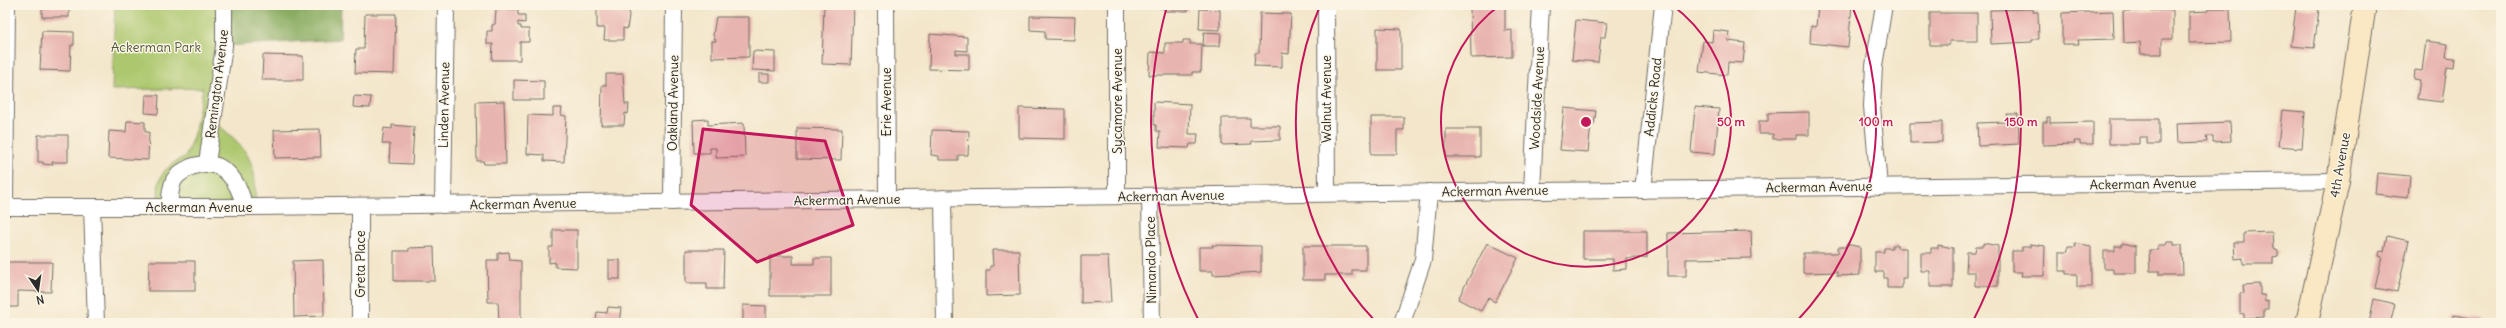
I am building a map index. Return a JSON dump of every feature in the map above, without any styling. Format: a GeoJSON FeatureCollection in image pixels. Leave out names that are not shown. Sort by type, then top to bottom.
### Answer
{"type":"FeatureCollection","features":[{"type":"Feature","properties":{"kind":"main road","name":"4th Avenue"},"geometry":{"type":"LineString","coordinates":[[2307,323],[2338,181],[2365,5]]}},
{"type":"Feature","properties":{"kind":"street"},"geometry":{"type":"LineString","coordinates":[[5,200],[7,5]]}},
{"type":"Feature","properties":{"kind":"street","name":"Remington Avenue"},"geometry":{"type":"LineString","coordinates":[[207,163],[224,46],[224,5]]}},
{"type":"Feature","properties":{"kind":"street","name":"Linden Avenue"},"geometry":{"type":"LineString","coordinates":[[443,205],[446,5]]}},
{"type":"Feature","properties":{"kind":"street","name":"Oakland Avenue"},"geometry":{"type":"LineString","coordinates":[[672,202],[674,5]]}},
{"type":"Feature","properties":{"kind":"street","name":"Erie Avenue"},"geometry":{"type":"LineString","coordinates":[[886,5],[887,199]]}},
{"type":"Feature","properties":{"kind":"street","name":"Sycamore Avenue"},"geometry":{"type":"LineString","coordinates":[[1117,5],[1117,196]]}},
{"type":"Feature","properties":{"kind":"street","name":"Walnut Avenue"},"geometry":{"type":"LineString","coordinates":[[1326,5],[1327,194]]}},
{"type":"Feature","properties":{"kind":"street","name":"Woodside Avenue"},"geometry":{"type":"LineString","coordinates":[[1532,191],[1541,5]]}},
{"type":"Feature","properties":{"kind":"street","name":"Addicks Road"},"geometry":{"type":"LineString","coordinates":[[1643,190],[1663,5]]}},
{"type":"Feature","properties":{"kind":"street"},"geometry":{"type":"LineString","coordinates":[[1879,187],[1872,106],[1875,60],[1884,5]]}},
{"type":"Feature","properties":{"kind":"street"},"geometry":{"type":"LineString","coordinates":[[169,207],[170,190],[177,175],[186,169],[207,163],[226,171],[241,194],[245,207]]}},
{"type":"Feature","properties":{"kind":"street","name":"Ackerman Avenue"},"geometry":{"type":"LineString","coordinates":[[5,207],[360,206],[2338,181]]}},
{"type":"Feature","properties":{"kind":"street"},"geometry":{"type":"LineString","coordinates":[[1402,323],[1423,260],[1429,192]]}},
{"type":"Feature","properties":{"kind":"street","name":"Nimando Place"},"geometry":{"type":"LineString","coordinates":[[1150,196],[1152,323]]}},
{"type":"Feature","properties":{"kind":"street"},"geometry":{"type":"LineString","coordinates":[[943,198],[944,323]]}},
{"type":"Feature","properties":{"kind":"street","name":"Greta Place"},"geometry":{"type":"LineString","coordinates":[[360,206],[360,323]]}},
{"type":"Feature","properties":{"kind":"street"},"geometry":{"type":"LineString","coordinates":[[92,207],[96,323]]}},
{"type":"Feature","properties":{"kind":"highlighted area"},"geometry":{"type":"Polygon","coordinates":[[[703,129],[825,141],[853,225],[757,262],[691,205],[703,129]]]}},
{"type":"Feature","properties":{"kind":"green space","name":"Ackerman Park"},"geometry":{"type":"Polygon","coordinates":[[[115,5],[224,5],[213,121],[235,139],[248,157],[255,178],[255,207],[161,208],[158,190],[159,182],[165,170],[186,156],[195,131],[203,88],[112,90],[115,5]]]}},
{"type":"Feature","properties":{"kind":"green space"},"geometry":{"type":"Polygon","coordinates":[[[224,5],[341,5],[340,39],[224,46],[224,5]]]}},
{"type":"Feature","properties":{"kind":"building"},"geometry":{"type":"Polygon","coordinates":[[[42,5],[69,5],[69,17],[42,17],[42,5]]]}},
{"type":"Feature","properties":{"kind":"building"},"geometry":{"type":"Polygon","coordinates":[[[597,5],[626,5],[626,8],[630,8],[627,29],[623,28],[623,40],[604,40],[605,28],[597,28],[597,5]]]}},
{"type":"Feature","properties":{"kind":"building"},"geometry":{"type":"Polygon","coordinates":[[[824,5],[853,5],[851,65],[822,64],[824,5]]]}},
{"type":"Feature","properties":{"kind":"building"},"geometry":{"type":"Polygon","coordinates":[[[1158,5],[1188,5],[1188,11],[1165,11],[1165,8],[1158,8],[1158,5]]]}},
{"type":"Feature","properties":{"kind":"building"},"geometry":{"type":"Polygon","coordinates":[[[1505,5],[1505,31],[1512,30],[1512,57],[1471,58],[1470,6],[1505,5]]]}},
{"type":"Feature","properties":{"kind":"building"},"geometry":{"type":"Polygon","coordinates":[[[1818,5],[1852,5],[1848,47],[1810,43],[1811,26],[1816,27],[1818,5]]]}},
{"type":"Feature","properties":{"kind":"building"},"geometry":{"type":"Polygon","coordinates":[[[2296,7],[2319,9],[2314,48],[2291,46],[2296,7]]]}},
{"type":"Feature","properties":{"kind":"building"},"geometry":{"type":"Polygon","coordinates":[[[2209,8],[2230,8],[2231,42],[2189,43],[2189,12],[2209,11],[2209,8]]]}},
{"type":"Feature","properties":{"kind":"building"},"geometry":{"type":"Polygon","coordinates":[[[496,9],[518,9],[518,15],[525,15],[525,23],[518,22],[518,26],[521,26],[521,29],[529,29],[529,42],[520,42],[520,60],[492,60],[493,44],[487,44],[487,31],[492,31],[492,25],[495,24],[496,9]]]}},
{"type":"Feature","properties":{"kind":"building"},"geometry":{"type":"Polygon","coordinates":[[[1200,9],[1220,10],[1220,30],[1199,29],[1200,9]]]}},
{"type":"Feature","properties":{"kind":"building"},"geometry":{"type":"Polygon","coordinates":[[[2033,9],[2033,12],[2038,12],[2039,39],[2032,39],[2032,42],[1991,44],[1990,10],[2033,9]]]}},
{"type":"Feature","properties":{"kind":"building"},"geometry":{"type":"Polygon","coordinates":[[[2173,10],[2173,39],[2162,39],[2162,54],[2141,54],[2140,42],[2124,43],[2123,11],[2173,10]]]}},
{"type":"Feature","properties":{"kind":"building"},"geometry":{"type":"Polygon","coordinates":[[[2113,11],[2114,39],[2078,40],[2079,44],[2062,44],[2062,13],[2113,11]]]}},
{"type":"Feature","properties":{"kind":"building"},"geometry":{"type":"Polygon","coordinates":[[[1260,13],[1291,14],[1289,54],[1282,53],[1282,67],[1254,66],[1255,53],[1259,53],[1260,13]]]}},
{"type":"Feature","properties":{"kind":"building"},"geometry":{"type":"Polygon","coordinates":[[[1930,13],[1977,13],[1977,41],[1949,41],[1949,45],[1930,45],[1930,13]]]}},
{"type":"Feature","properties":{"kind":"building"},"geometry":{"type":"Polygon","coordinates":[[[365,14],[396,14],[394,74],[355,73],[356,49],[364,49],[365,14]]]}},
{"type":"Feature","properties":{"kind":"building"},"geometry":{"type":"Polygon","coordinates":[[[1030,16],[1075,17],[1074,40],[1045,39],[1045,31],[1030,30],[1030,16]]]}},
{"type":"Feature","properties":{"kind":"building"},"geometry":{"type":"Polygon","coordinates":[[[716,17],[749,17],[749,57],[712,58],[712,41],[716,41],[713,35],[716,17]]]}},
{"type":"Feature","properties":{"kind":"building"},"geometry":{"type":"Polygon","coordinates":[[[1576,20],[1607,23],[1605,37],[1601,37],[1598,62],[1572,60],[1576,20]]]}},
{"type":"Feature","properties":{"kind":"building"},"geometry":{"type":"Polygon","coordinates":[[[1377,28],[1401,29],[1401,70],[1377,70],[1377,28]]]}},
{"type":"Feature","properties":{"kind":"building"},"geometry":{"type":"Polygon","coordinates":[[[1713,30],[1729,32],[1728,41],[1745,43],[1743,63],[1728,62],[1727,75],[1699,72],[1703,41],[1712,42],[1713,30]]]}},
{"type":"Feature","properties":{"kind":"building"},"geometry":{"type":"Polygon","coordinates":[[[42,31],[74,32],[74,45],[71,45],[70,71],[40,70],[42,31]]]}},
{"type":"Feature","properties":{"kind":"building"},"geometry":{"type":"Polygon","coordinates":[[[1204,32],[1221,33],[1220,46],[1203,46],[1204,32]]]}},
{"type":"Feature","properties":{"kind":"building"},"geometry":{"type":"Polygon","coordinates":[[[930,34],[967,37],[967,51],[956,50],[956,54],[969,54],[969,70],[929,69],[930,34]]]}},
{"type":"Feature","properties":{"kind":"building"},"geometry":{"type":"Polygon","coordinates":[[[1183,40],[1190,40],[1190,44],[1202,44],[1201,72],[1192,72],[1192,75],[1149,75],[1150,52],[1165,53],[1165,43],[1183,43],[1183,40]]]}},
{"type":"Feature","properties":{"kind":"building"},"geometry":{"type":"Polygon","coordinates":[[[2426,41],[2448,44],[2446,57],[2455,58],[2454,68],[2447,67],[2442,102],[2417,99],[2420,80],[2414,79],[2415,70],[2422,71],[2426,41]]]}},
{"type":"Feature","properties":{"kind":"building"},"geometry":{"type":"Polygon","coordinates":[[[753,51],[775,52],[775,71],[752,70],[753,51]]]}},
{"type":"Feature","properties":{"kind":"building"},"geometry":{"type":"Polygon","coordinates":[[[263,55],[303,56],[303,80],[262,80],[263,55]]]}},
{"type":"Feature","properties":{"kind":"building"},"geometry":{"type":"Polygon","coordinates":[[[606,74],[623,74],[625,104],[629,104],[628,114],[625,113],[624,125],[601,125],[602,85],[606,85],[606,74]]]}},
{"type":"Feature","properties":{"kind":"building"},"geometry":{"type":"Polygon","coordinates":[[[759,74],[769,74],[769,82],[759,82],[759,74]]]}},
{"type":"Feature","properties":{"kind":"building"},"geometry":{"type":"Polygon","coordinates":[[[514,80],[544,81],[544,100],[514,100],[514,80]]]}},
{"type":"Feature","properties":{"kind":"building"},"geometry":{"type":"Polygon","coordinates":[[[146,95],[159,95],[158,114],[145,113],[146,95]]]}},
{"type":"Feature","properties":{"kind":"building"},"geometry":{"type":"Polygon","coordinates":[[[354,96],[371,97],[370,108],[353,107],[354,96]]]}},
{"type":"Feature","properties":{"kind":"building"},"geometry":{"type":"Polygon","coordinates":[[[504,101],[506,164],[484,164],[483,161],[477,161],[476,102],[504,101]]]}},
{"type":"Feature","properties":{"kind":"building"},"geometry":{"type":"Polygon","coordinates":[[[1154,102],[1190,104],[1189,134],[1198,134],[1197,144],[1190,144],[1189,148],[1159,147],[1160,131],[1156,131],[1156,125],[1154,125],[1154,102]]]}},
{"type":"Feature","properties":{"kind":"building"},"geometry":{"type":"Polygon","coordinates":[[[1695,107],[1719,109],[1715,154],[1691,152],[1695,107]]]}},
{"type":"Feature","properties":{"kind":"building"},"geometry":{"type":"Polygon","coordinates":[[[553,108],[562,108],[561,115],[566,116],[564,162],[544,161],[544,155],[527,154],[528,115],[553,116],[553,108]]]}},
{"type":"Feature","properties":{"kind":"building"},"geometry":{"type":"Polygon","coordinates":[[[1019,108],[1065,109],[1065,139],[1019,138],[1019,108]]]}},
{"type":"Feature","properties":{"kind":"building"},"geometry":{"type":"Polygon","coordinates":[[[1564,108],[1596,111],[1594,125],[1591,125],[1588,152],[1560,150],[1564,108]]]}},
{"type":"Feature","properties":{"kind":"building"},"geometry":{"type":"Polygon","coordinates":[[[2282,110],[2305,112],[2302,148],[2278,146],[2282,110]]]}},
{"type":"Feature","properties":{"kind":"building"},"geometry":{"type":"Polygon","coordinates":[[[1809,112],[1809,135],[1796,135],[1796,139],[1773,139],[1773,134],[1759,134],[1759,121],[1768,121],[1768,113],[1809,112]]]}},
{"type":"Feature","properties":{"kind":"building"},"geometry":{"type":"Polygon","coordinates":[[[2007,114],[2018,114],[2019,144],[1978,146],[1977,123],[2007,122],[2007,114]]]}},
{"type":"Feature","properties":{"kind":"building"},"geometry":{"type":"Polygon","coordinates":[[[1371,117],[1404,117],[1404,130],[1397,130],[1397,154],[1371,154],[1371,117]]]}},
{"type":"Feature","properties":{"kind":"building"},"geometry":{"type":"Polygon","coordinates":[[[2047,117],[2050,117],[2050,123],[2093,122],[2093,144],[2080,144],[2080,141],[2074,141],[2075,144],[2043,145],[2043,122],[2047,122],[2047,117]]]}},
{"type":"Feature","properties":{"kind":"building"},"geometry":{"type":"Polygon","coordinates":[[[1222,118],[1250,118],[1250,126],[1280,126],[1280,140],[1251,141],[1252,144],[1222,145],[1222,118]]]}},
{"type":"Feature","properties":{"kind":"building"},"geometry":{"type":"Polygon","coordinates":[[[708,119],[708,125],[744,123],[745,157],[716,158],[716,148],[710,148],[710,153],[694,153],[693,120],[708,119]]]}},
{"type":"Feature","properties":{"kind":"building"},"geometry":{"type":"Polygon","coordinates":[[[2109,119],[2159,119],[2159,144],[2147,144],[2147,137],[2139,137],[2139,144],[2109,144],[2109,119]]]}},
{"type":"Feature","properties":{"kind":"building"},"geometry":{"type":"Polygon","coordinates":[[[127,121],[145,122],[145,132],[149,132],[148,160],[108,158],[109,131],[126,132],[127,121]]]}},
{"type":"Feature","properties":{"kind":"building"},"geometry":{"type":"Polygon","coordinates":[[[1942,122],[1942,142],[1910,143],[1910,123],[1942,122]]]}},
{"type":"Feature","properties":{"kind":"building"},"geometry":{"type":"Polygon","coordinates":[[[2230,122],[2231,141],[2213,142],[2213,136],[2206,136],[2207,142],[2177,143],[2176,124],[2230,122]]]}},
{"type":"Feature","properties":{"kind":"building"},"geometry":{"type":"Polygon","coordinates":[[[392,125],[414,127],[412,164],[389,163],[390,144],[382,144],[384,128],[392,129],[392,125]]]}},
{"type":"Feature","properties":{"kind":"building"},"geometry":{"type":"Polygon","coordinates":[[[797,128],[842,129],[841,160],[797,159],[797,128]]]}},
{"type":"Feature","properties":{"kind":"building"},"geometry":{"type":"Polygon","coordinates":[[[320,129],[321,157],[275,158],[274,130],[320,129]]]}},
{"type":"Feature","properties":{"kind":"building"},"geometry":{"type":"Polygon","coordinates":[[[1446,129],[1480,129],[1480,157],[1446,157],[1446,129]]]}},
{"type":"Feature","properties":{"kind":"building"},"geometry":{"type":"Polygon","coordinates":[[[932,130],[969,131],[968,155],[958,155],[958,160],[939,160],[939,156],[931,155],[932,130]]]}},
{"type":"Feature","properties":{"kind":"building"},"geometry":{"type":"Polygon","coordinates":[[[38,135],[68,135],[68,162],[52,162],[53,165],[38,162],[38,135]]]}},
{"type":"Feature","properties":{"kind":"building"},"geometry":{"type":"Polygon","coordinates":[[[2377,173],[2410,176],[2408,198],[2375,194],[2377,173]]]}},
{"type":"Feature","properties":{"kind":"building"},"geometry":{"type":"Polygon","coordinates":[[[553,230],[577,230],[577,268],[555,267],[555,262],[549,263],[549,247],[553,247],[553,230]]]}},
{"type":"Feature","properties":{"kind":"building"},"geometry":{"type":"Polygon","coordinates":[[[1583,231],[1647,231],[1647,257],[1627,259],[1627,269],[1613,270],[1613,259],[1583,259],[1583,231]]]}},
{"type":"Feature","properties":{"kind":"building"},"geometry":{"type":"Polygon","coordinates":[[[1751,231],[1752,258],[1686,259],[1686,276],[1668,276],[1668,233],[1751,231]]]}},
{"type":"Feature","properties":{"kind":"building"},"geometry":{"type":"Polygon","coordinates":[[[2272,232],[2273,249],[2278,251],[2278,256],[2273,257],[2273,264],[2243,264],[2243,258],[2235,259],[2234,242],[2244,242],[2244,233],[2272,232]]]}},
{"type":"Feature","properties":{"kind":"building"},"geometry":{"type":"Polygon","coordinates":[[[2387,236],[2409,241],[2397,292],[2375,288],[2382,257],[2379,256],[2380,251],[2384,252],[2387,236]]]}},
{"type":"Feature","properties":{"kind":"building"},"geometry":{"type":"Polygon","coordinates":[[[2167,242],[2174,242],[2174,245],[2182,245],[2183,275],[2159,275],[2159,271],[2150,271],[2149,250],[2158,250],[2158,245],[2166,245],[2167,242]]]}},
{"type":"Feature","properties":{"kind":"building"},"geometry":{"type":"Polygon","coordinates":[[[1487,243],[1518,258],[1495,302],[1488,298],[1481,311],[1458,299],[1487,243]]]}},
{"type":"Feature","properties":{"kind":"building"},"geometry":{"type":"Polygon","coordinates":[[[1983,243],[1998,246],[1998,286],[1975,286],[1975,272],[1966,272],[1967,252],[1975,252],[1976,246],[1983,246],[1983,243]]]}},
{"type":"Feature","properties":{"kind":"building"},"geometry":{"type":"Polygon","coordinates":[[[2075,243],[2091,246],[2091,287],[2077,287],[2077,274],[2066,274],[2066,271],[2059,271],[2059,252],[2068,252],[2068,247],[2076,247],[2075,243]]]}},
{"type":"Feature","properties":{"kind":"building"},"geometry":{"type":"Polygon","coordinates":[[[2122,243],[2136,246],[2136,273],[2113,273],[2113,269],[2104,269],[2104,251],[2115,251],[2115,246],[2122,246],[2122,243]]]}},
{"type":"Feature","properties":{"kind":"building"},"geometry":{"type":"Polygon","coordinates":[[[1846,244],[1860,247],[1860,275],[1837,276],[1837,272],[1803,273],[1803,253],[1838,253],[1838,247],[1846,247],[1846,244]]]}},
{"type":"Feature","properties":{"kind":"building"},"geometry":{"type":"Polygon","coordinates":[[[2030,244],[2045,246],[2044,276],[2021,276],[2022,272],[2012,272],[2012,251],[2022,251],[2022,247],[2030,247],[2030,244]]]}},
{"type":"Feature","properties":{"kind":"building"},"geometry":{"type":"Polygon","coordinates":[[[1212,245],[1261,246],[1261,272],[1213,275],[1213,271],[1199,271],[1199,247],[1213,247],[1212,245]]]}},
{"type":"Feature","properties":{"kind":"building"},"geometry":{"type":"Polygon","coordinates":[[[1892,245],[1897,245],[1897,248],[1906,248],[1906,278],[1902,278],[1902,288],[1887,288],[1887,278],[1884,278],[1884,272],[1875,272],[1875,252],[1884,252],[1884,248],[1892,248],[1892,245]]]}},
{"type":"Feature","properties":{"kind":"building"},"geometry":{"type":"Polygon","coordinates":[[[1938,245],[1953,248],[1953,287],[1930,287],[1930,271],[1921,271],[1921,253],[1931,253],[1931,248],[1938,248],[1938,245]]]}},
{"type":"Feature","properties":{"kind":"building"},"geometry":{"type":"Polygon","coordinates":[[[1303,246],[1366,246],[1366,270],[1352,270],[1352,275],[1325,275],[1325,280],[1303,280],[1303,246]]]}},
{"type":"Feature","properties":{"kind":"building"},"geometry":{"type":"Polygon","coordinates":[[[434,247],[435,281],[394,281],[394,251],[409,251],[409,248],[434,247]]]}},
{"type":"Feature","properties":{"kind":"building"},"geometry":{"type":"Polygon","coordinates":[[[686,250],[724,250],[723,289],[707,289],[707,283],[686,283],[686,250]]]}},
{"type":"Feature","properties":{"kind":"building"},"geometry":{"type":"Polygon","coordinates":[[[992,250],[1019,250],[1020,295],[986,296],[986,270],[990,270],[990,266],[993,266],[992,250]]]}},
{"type":"Feature","properties":{"kind":"building"},"geometry":{"type":"Polygon","coordinates":[[[509,252],[510,260],[521,261],[521,323],[499,323],[498,302],[488,302],[487,260],[498,260],[498,253],[509,252]]]}},
{"type":"Feature","properties":{"kind":"building"},"geometry":{"type":"Polygon","coordinates":[[[770,256],[793,256],[793,264],[814,264],[814,258],[831,258],[831,296],[770,296],[770,256]]]}},
{"type":"Feature","properties":{"kind":"building"},"geometry":{"type":"Polygon","coordinates":[[[1081,256],[1108,256],[1111,302],[1081,303],[1081,256]]]}},
{"type":"Feature","properties":{"kind":"building"},"geometry":{"type":"Polygon","coordinates":[[[323,260],[324,316],[294,317],[293,261],[323,260]]]}},
{"type":"Feature","properties":{"kind":"building"},"geometry":{"type":"Polygon","coordinates":[[[609,260],[620,260],[620,279],[609,279],[609,260]]]}},
{"type":"Feature","properties":{"kind":"building"},"geometry":{"type":"Polygon","coordinates":[[[149,261],[195,261],[195,291],[148,291],[149,261]]]}},
{"type":"Feature","properties":{"kind":"building"},"geometry":{"type":"Polygon","coordinates":[[[5,262],[52,262],[51,292],[18,291],[18,307],[5,307],[5,262]]]}},
{"type":"Feature","properties":{"kind":"building"},"geometry":{"type":"Polygon","coordinates":[[[2260,284],[2260,295],[2264,295],[2265,302],[2268,301],[2268,309],[2264,309],[2264,317],[2244,318],[2244,314],[2240,313],[2240,293],[2244,293],[2243,285],[2260,284]]]}},
{"type":"Feature","properties":{"kind":"building"},"geometry":{"type":"Polygon","coordinates":[[[2374,299],[2395,304],[2391,320],[2402,323],[2369,323],[2374,299]]]}},
{"type":"Feature","properties":{"kind":"building"},"geometry":{"type":"Polygon","coordinates":[[[743,305],[766,306],[766,323],[743,323],[743,305]]]}},
{"type":"Feature","properties":{"kind":"building"},"geometry":{"type":"Polygon","coordinates":[[[608,307],[621,308],[619,323],[596,323],[597,312],[607,313],[608,307]]]}},
{"type":"Feature","properties":{"kind":"building"},"geometry":{"type":"Polygon","coordinates":[[[2453,315],[2483,320],[2483,323],[2452,323],[2453,315]]]}}]}
